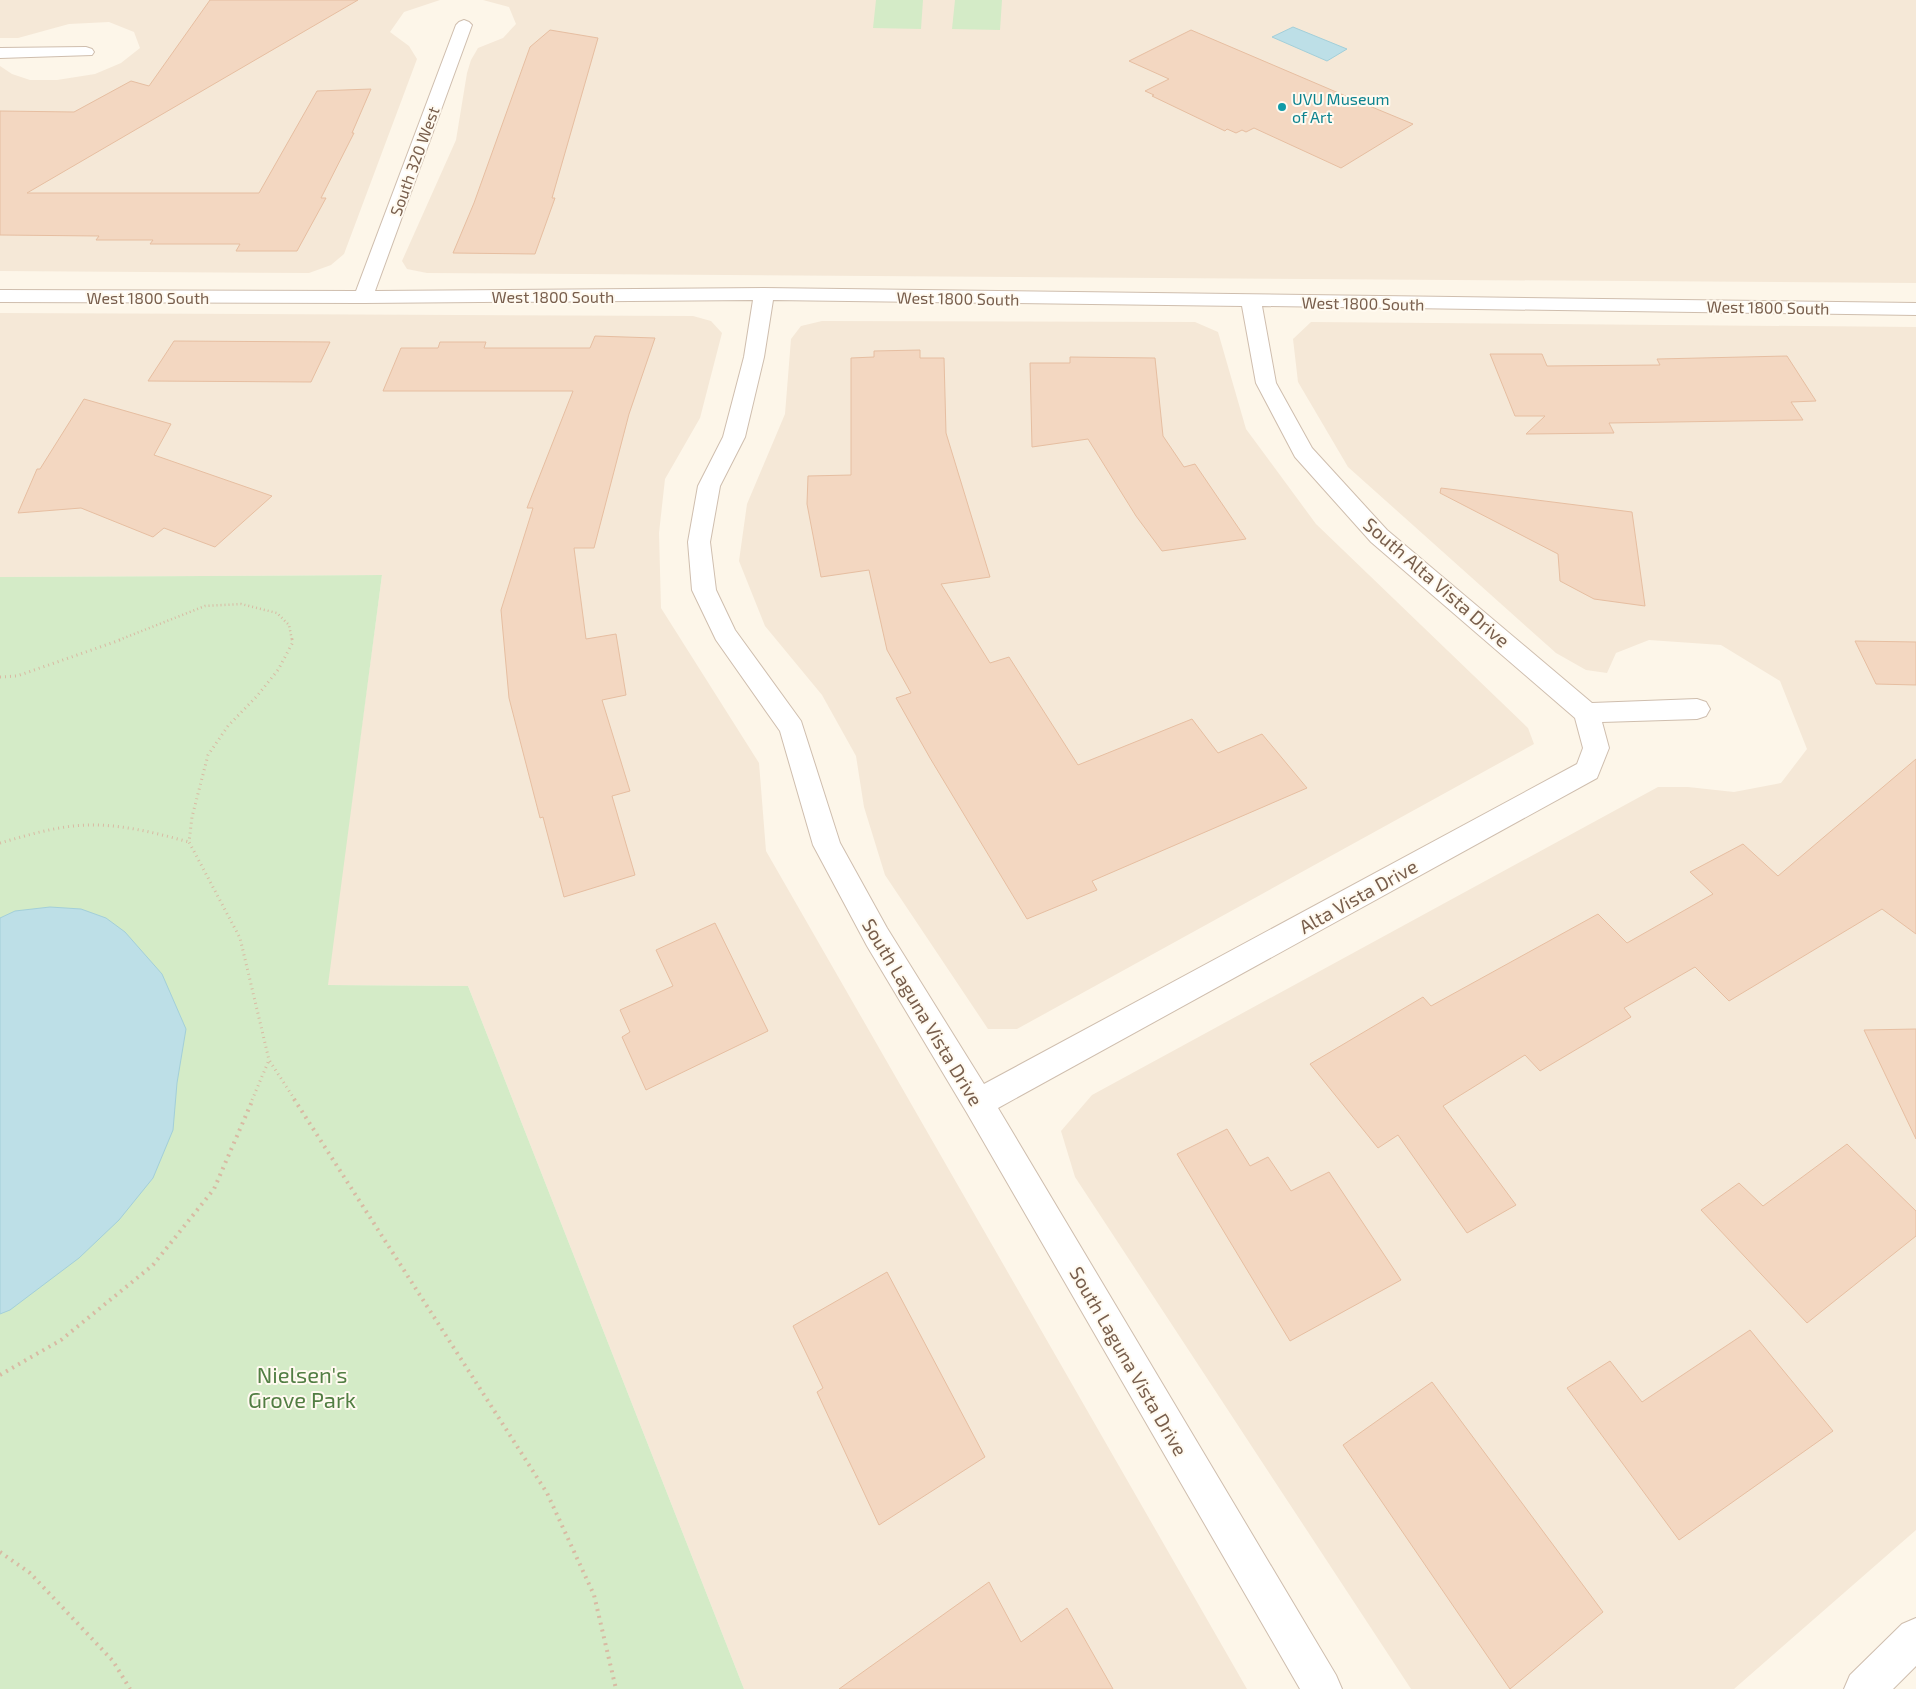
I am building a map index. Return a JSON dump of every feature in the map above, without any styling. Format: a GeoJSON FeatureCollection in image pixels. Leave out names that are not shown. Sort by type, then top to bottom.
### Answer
{"type":"FeatureCollection","features":[{"type":"Feature","properties":{"kind":"street","name":"South 320 West"},"geometry":{"type":"LineString","coordinates":[[363,297],[464,25]]}},
{"type":"Feature","properties":{"kind":"street"},"geometry":{"type":"LineString","coordinates":[[0,53],[86,52]]}},
{"type":"Feature","properties":{"kind":"street","name":"West 1800 South"},"geometry":{"type":"LineString","coordinates":[[0,296],[363,297],[764,294],[1916,309]]}},
{"type":"Feature","properties":{"kind":"street","name":"South Laguna Vista Drive"},"geometry":{"type":"LineString","coordinates":[[764,294],[754,357],[734,437],[709,486],[699,542],[704,590],[725,634],[792,728],[827,845],[877,937],[978,1103],[1322,1689]]}},
{"type":"Feature","properties":{"kind":"street","name":"South Alta Vista Drive"},"geometry":{"type":"LineString","coordinates":[[1251,301],[1266,383],[1303,452],[1379,536],[1587,712]]}},
{"type":"Feature","properties":{"kind":"street"},"geometry":{"type":"LineString","coordinates":[[1587,712],[1697,709]]}},
{"type":"Feature","properties":{"kind":"street","name":"Alta Vista Drive"},"geometry":{"type":"LineString","coordinates":[[978,1103],[1588,771],[1596,748],[1587,712]]}},
{"type":"Feature","properties":{"kind":"street"},"geometry":{"type":"LineString","coordinates":[[1864,1689],[1916,1638]]}},
{"type":"Feature","properties":{"kind":"path"},"geometry":{"type":"LineString","coordinates":[[0,677],[17,676],[130,636],[205,606],[241,604],[277,612],[289,625],[293,642],[278,670],[257,696],[228,726],[208,755],[192,817],[189,842],[240,938],[269,1060],[547,1493],[594,1595],[616,1689]]}},
{"type":"Feature","properties":{"kind":"path"},"geometry":{"type":"LineString","coordinates":[[0,843],[43,831],[87,825],[126,829],[189,842]]}},
{"type":"Feature","properties":{"kind":"path"},"geometry":{"type":"LineString","coordinates":[[0,1375],[61,1340],[154,1265],[214,1189],[269,1060]]}},
{"type":"Feature","properties":{"kind":"path"},"geometry":{"type":"LineString","coordinates":[[0,1552],[30,1574],[113,1661],[130,1689]]}},
{"type":"Feature","properties":{"kind":"shaded area"},"geometry":{"type":"Polygon","coordinates":[[[0,0],[440,0],[404,12],[390,32],[409,46],[417,59],[344,254],[331,265],[309,273],[0,271],[0,66],[12,74],[30,80],[57,80],[95,74],[121,63],[140,48],[134,32],[109,22],[69,24],[18,38],[0,38],[0,0]]]}},
{"type":"Feature","properties":{"kind":"shaded area"},"geometry":{"type":"Polygon","coordinates":[[[483,0],[1916,0],[1916,283],[427,273],[407,269],[402,261],[456,140],[467,73],[471,60],[478,48],[503,38],[516,24],[509,7],[483,0]]]}},
{"type":"Feature","properties":{"kind":"shaded area"},"geometry":{"type":"Polygon","coordinates":[[[0,313],[693,316],[711,321],[722,333],[700,418],[665,479],[659,533],[661,608],[759,763],[766,851],[1247,1689],[744,1689],[468,986],[327,985],[382,575],[0,577],[0,313]]]}},
{"type":"Feature","properties":{"kind":"shaded area"},"geometry":{"type":"Polygon","coordinates":[[[822,321],[1195,322],[1218,332],[1246,429],[1316,524],[1528,728],[1534,744],[1017,1029],[988,1029],[885,875],[864,807],[856,756],[822,695],[765,626],[739,561],[747,504],[785,414],[791,339],[801,326],[822,321]]]}},
{"type":"Feature","properties":{"kind":"shaded area"},"geometry":{"type":"Polygon","coordinates":[[[1311,322],[1916,327],[1916,1530],[1734,1689],[1411,1689],[1075,1177],[1061,1131],[1092,1095],[1658,787],[1688,787],[1734,792],[1781,783],[1807,749],[1780,681],[1721,645],[1649,640],[1616,653],[1607,673],[1586,670],[1556,653],[1348,467],[1298,382],[1293,339],[1311,322]]]}},
{"type":"Feature","properties":{"kind":"green space"},"geometry":{"type":"Polygon","coordinates":[[[876,0],[923,0],[921,29],[873,28],[876,0]]]}},
{"type":"Feature","properties":{"kind":"green space"},"geometry":{"type":"Polygon","coordinates":[[[955,0],[1002,0],[1000,30],[952,29],[955,0]]]}},
{"type":"Feature","properties":{"kind":"green space","name":"Nielsen's Grove Park"},"geometry":{"type":"Polygon","coordinates":[[[382,575],[328,985],[468,986],[744,1689],[0,1689],[0,577],[382,575]]]}},
{"type":"Feature","properties":{"kind":"water"},"geometry":{"type":"Polygon","coordinates":[[[1293,27],[1347,49],[1327,61],[1272,37],[1293,27]]]}},
{"type":"Feature","properties":{"kind":"water"},"geometry":{"type":"Polygon","coordinates":[[[50,907],[81,909],[106,918],[125,932],[162,974],[186,1029],[177,1083],[173,1130],[153,1178],[119,1220],[79,1258],[10,1310],[0,1314],[0,918],[15,911],[50,907]]]}},
{"type":"Feature","properties":{"kind":"building"},"geometry":{"type":"Polygon","coordinates":[[[210,0],[358,0],[27,193],[259,193],[317,91],[371,89],[352,133],[354,133],[321,198],[326,198],[297,251],[236,251],[240,244],[150,244],[153,240],[96,240],[99,236],[0,235],[0,111],[74,112],[131,81],[149,86],[210,0]]]}},
{"type":"Feature","properties":{"kind":"building"},"geometry":{"type":"Polygon","coordinates":[[[550,30],[598,38],[552,198],[555,198],[535,254],[453,253],[474,203],[530,47],[550,30]]]}},
{"type":"Feature","properties":{"kind":"building","name":"UVU Museum of Art"},"geometry":{"type":"Polygon","coordinates":[[[1191,30],[1413,124],[1341,168],[1254,128],[1246,132],[1242,130],[1236,133],[1227,129],[1225,131],[1145,91],[1169,79],[1129,61],[1191,30]]]}},
{"type":"Feature","properties":{"kind":"building"},"geometry":{"type":"Polygon","coordinates":[[[595,336],[655,338],[629,414],[594,548],[574,548],[586,639],[616,634],[626,695],[602,700],[630,791],[612,796],[635,875],[564,897],[543,817],[540,818],[509,698],[501,610],[533,508],[527,508],[573,391],[383,391],[401,348],[438,348],[440,342],[486,342],[484,348],[590,348],[595,336]]]}},
{"type":"Feature","properties":{"kind":"building"},"geometry":{"type":"Polygon","coordinates":[[[174,341],[330,342],[311,382],[148,381],[174,341]]]}},
{"type":"Feature","properties":{"kind":"building"},"geometry":{"type":"Polygon","coordinates":[[[920,350],[920,358],[944,358],[946,433],[990,577],[941,584],[990,663],[1009,657],[1078,765],[1192,719],[1218,753],[1262,734],[1307,788],[1092,881],[1097,890],[1027,919],[896,698],[911,693],[887,650],[869,570],[821,577],[807,504],[808,476],[851,475],[851,358],[874,357],[874,351],[920,350]]]}},
{"type":"Feature","properties":{"kind":"building"},"geometry":{"type":"Polygon","coordinates":[[[1490,354],[1542,354],[1547,366],[1660,365],[1657,359],[1787,356],[1816,401],[1791,402],[1803,420],[1609,423],[1614,433],[1526,434],[1545,416],[1515,416],[1490,354]]]}},
{"type":"Feature","properties":{"kind":"building"},"geometry":{"type":"Polygon","coordinates":[[[1070,357],[1155,358],[1163,436],[1184,467],[1195,464],[1246,539],[1162,551],[1136,516],[1088,439],[1032,447],[1030,363],[1070,363],[1070,357]]]}},
{"type":"Feature","properties":{"kind":"building"},"geometry":{"type":"Polygon","coordinates":[[[84,399],[171,424],[154,455],[272,496],[215,547],[164,528],[153,537],[81,508],[18,513],[37,469],[40,469],[84,399]]]}},
{"type":"Feature","properties":{"kind":"building"},"geometry":{"type":"Polygon","coordinates":[[[1441,488],[1632,512],[1645,606],[1594,599],[1560,581],[1558,554],[1440,493],[1441,488]]]}},
{"type":"Feature","properties":{"kind":"building"},"geometry":{"type":"Polygon","coordinates":[[[1855,641],[1916,642],[1916,685],[1876,684],[1855,641]]]}},
{"type":"Feature","properties":{"kind":"building"},"geometry":{"type":"Polygon","coordinates":[[[1916,759],[1916,934],[1882,909],[1729,1001],[1695,967],[1624,1008],[1631,1017],[1540,1071],[1525,1055],[1443,1106],[1516,1205],[1467,1233],[1398,1135],[1378,1148],[1310,1064],[1423,997],[1431,1006],[1598,914],[1627,943],[1713,894],[1690,872],[1743,844],[1778,876],[1916,759]]]}},
{"type":"Feature","properties":{"kind":"building"},"geometry":{"type":"Polygon","coordinates":[[[715,923],[768,1031],[646,1090],[622,1037],[630,1032],[620,1010],[673,986],[656,950],[715,923]]]}},
{"type":"Feature","properties":{"kind":"building"},"geometry":{"type":"Polygon","coordinates":[[[1916,1029],[1916,1139],[1864,1030],[1916,1029]]]}},
{"type":"Feature","properties":{"kind":"building"},"geometry":{"type":"Polygon","coordinates":[[[1227,1129],[1250,1166],[1268,1157],[1291,1191],[1329,1172],[1401,1280],[1290,1341],[1177,1154],[1227,1129]]]}},
{"type":"Feature","properties":{"kind":"building"},"geometry":{"type":"Polygon","coordinates":[[[1847,1144],[1916,1211],[1916,1236],[1807,1323],[1701,1210],[1739,1183],[1763,1206],[1847,1144]]]}},
{"type":"Feature","properties":{"kind":"building"},"geometry":{"type":"Polygon","coordinates":[[[887,1272],[985,1457],[879,1525],[817,1392],[823,1388],[793,1326],[887,1272]]]}},
{"type":"Feature","properties":{"kind":"building"},"geometry":{"type":"Polygon","coordinates":[[[1750,1330],[1833,1431],[1679,1540],[1567,1388],[1610,1361],[1642,1402],[1750,1330]]]}},
{"type":"Feature","properties":{"kind":"building"},"geometry":{"type":"Polygon","coordinates":[[[1432,1382],[1603,1612],[1510,1689],[1343,1445],[1432,1382]]]}},
{"type":"Feature","properties":{"kind":"building"},"geometry":{"type":"Polygon","coordinates":[[[989,1582],[1021,1642],[1067,1608],[1113,1689],[839,1689],[989,1582]]]}},
{"type":"Feature","properties":{"kind":"place","name":"UVU Museum of Art"},"geometry":{"type":"Point","coordinates":[1282,107]}}]}
